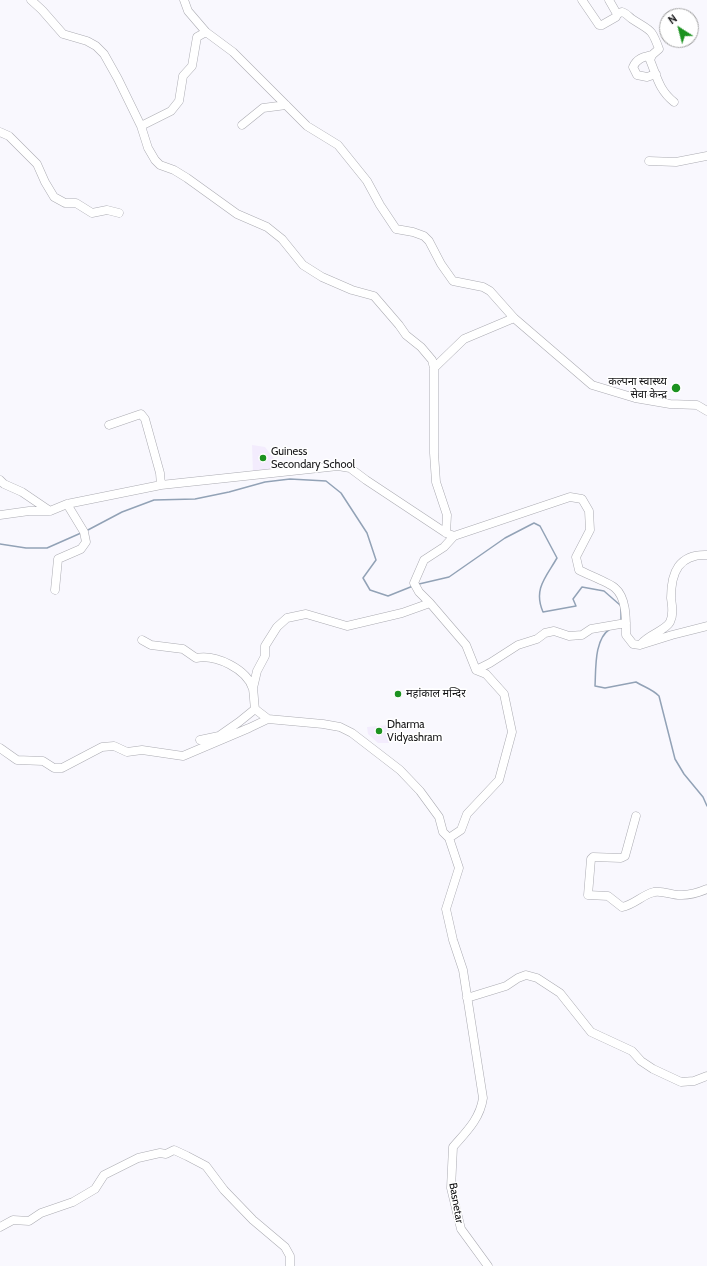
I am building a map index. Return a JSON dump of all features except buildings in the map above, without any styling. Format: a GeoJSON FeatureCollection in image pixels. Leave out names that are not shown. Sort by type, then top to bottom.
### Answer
{"type":"FeatureCollection","features":[{"type":"Feature","properties":{"kind":"street"},"geometry":{"type":"LineString","coordinates":[[31,0],[63,34],[88,41],[104,54],[141,126],[148,148],[155,160],[160,165],[174,170],[187,178],[237,214],[267,226],[282,239],[303,265],[322,277],[352,290],[374,296],[390,313],[406,335],[422,347],[432,360],[434,368],[434,453],[436,482],[447,515],[450,535],[444,547],[424,560],[414,583],[419,592],[466,645],[476,670],[486,674],[504,694],[512,732],[499,780],[467,814],[461,830],[449,838]]}},
{"type":"Feature","properties":{"kind":"street"},"geometry":{"type":"LineString","coordinates":[[184,0],[188,11],[206,32],[232,52],[307,126],[338,145],[367,181],[380,206],[396,229],[424,236],[429,241],[453,281],[483,287],[490,291],[514,318],[592,385],[635,398],[670,404],[698,405],[707,411]]}},
{"type":"Feature","properties":{"kind":"street"},"geometry":{"type":"LineString","coordinates":[[582,0],[599,25],[602,25],[612,19],[617,14],[624,12],[654,34],[659,49],[652,55],[636,61],[633,67],[637,75],[647,77],[656,74]]}},
{"type":"Feature","properties":{"kind":"street"},"geometry":{"type":"LineString","coordinates":[[609,0],[617,14]]}},
{"type":"Feature","properties":{"kind":"street"},"geometry":{"type":"LineString","coordinates":[[141,126],[171,111],[180,101],[182,76],[192,66],[197,37],[206,32]]}},
{"type":"Feature","properties":{"kind":"street"},"geometry":{"type":"LineString","coordinates":[[652,55],[650,60],[656,74],[658,84],[667,96],[674,102]]}},
{"type":"Feature","properties":{"kind":"street"},"geometry":{"type":"LineString","coordinates":[[242,125],[262,108],[286,105]]}},
{"type":"Feature","properties":{"kind":"street"},"geometry":{"type":"LineString","coordinates":[[0,132],[9,136],[37,164],[54,197],[65,203],[76,203],[92,212],[107,210],[119,213]]}},
{"type":"Feature","properties":{"kind":"street"},"geometry":{"type":"LineString","coordinates":[[648,161],[676,162],[707,156]]}},
{"type":"Feature","properties":{"kind":"street"},"geometry":{"type":"LineString","coordinates":[[434,368],[464,339],[514,318]]}},
{"type":"Feature","properties":{"kind":"street"},"geometry":{"type":"LineString","coordinates":[[109,425],[140,414],[145,419],[160,473],[161,485]]}},
{"type":"Feature","properties":{"kind":"street"},"geometry":{"type":"LineString","coordinates":[[0,515],[29,511],[50,511],[67,504],[161,485],[326,466],[338,466],[350,468],[450,535]]}},
{"type":"Feature","properties":{"kind":"street"},"geometry":{"type":"LineString","coordinates":[[0,480],[4,484],[22,492],[50,511]]}},
{"type":"Feature","properties":{"kind":"street"},"geometry":{"type":"LineString","coordinates":[[450,535],[570,497],[582,499],[589,511],[590,530],[576,557],[578,570],[615,588],[623,600],[626,635],[633,644],[640,645],[707,626]]}},
{"type":"Feature","properties":{"kind":"street"},"geometry":{"type":"LineString","coordinates":[[55,590],[58,559],[81,549],[86,542],[84,532],[67,504]]}},
{"type":"Feature","properties":{"kind":"street"},"geometry":{"type":"LineString","coordinates":[[640,645],[646,638],[669,624],[672,617],[672,586],[679,564],[688,557],[707,555]]}},
{"type":"Feature","properties":{"kind":"street"},"geometry":{"type":"LineString","coordinates":[[0,748],[18,760],[43,761],[54,768],[62,768],[102,747],[114,746],[127,752],[142,750],[183,756],[268,719],[255,709],[253,688],[257,671],[265,656],[266,646],[277,627],[287,618],[306,614],[347,626],[402,613],[430,603]]}},
{"type":"Feature","properties":{"kind":"street"},"geometry":{"type":"LineString","coordinates":[[476,670],[518,645],[538,639],[545,633],[554,631],[569,636],[582,635],[591,629],[624,624]]}},
{"type":"Feature","properties":{"kind":"street"},"geometry":{"type":"LineString","coordinates":[[142,640],[151,645],[183,649],[196,658],[204,656],[214,657],[242,672],[253,688]]}},
{"type":"Feature","properties":{"kind":"street"},"geometry":{"type":"LineString","coordinates":[[200,740],[219,736],[255,709]]}},
{"type":"Feature","properties":{"kind":"street","name":"Basnetar"},"geometry":{"type":"LineString","coordinates":[[268,719],[323,724],[340,727],[352,733],[400,770],[420,791],[439,817],[443,832],[449,838],[458,868],[446,909],[453,940],[463,970],[483,1098],[481,1109],[471,1128],[453,1147],[452,1188],[461,1229],[488,1266]]}},
{"type":"Feature","properties":{"kind":"street"},"geometry":{"type":"LineString","coordinates":[[636,816],[625,856],[621,858],[593,857],[591,859],[588,895],[608,896],[622,907],[636,902],[654,892],[682,895],[701,892],[707,889]]}},
{"type":"Feature","properties":{"kind":"street"},"geometry":{"type":"LineString","coordinates":[[467,998],[506,986],[518,978],[526,975],[537,978],[560,993],[591,1032],[632,1051],[641,1061],[653,1069],[681,1082],[694,1081],[707,1076]]}},
{"type":"Feature","properties":{"kind":"street"},"geometry":{"type":"LineString","coordinates":[[0,1227],[12,1220],[29,1220],[41,1213],[73,1202],[94,1189],[104,1175],[138,1158],[160,1153],[166,1154],[174,1150],[206,1166],[224,1190],[252,1220],[285,1247],[290,1256],[290,1266]]}},
{"type":"Feature","properties":{"kind":"shaded area","name":"Guiness Secondary School"},"geometry":{"type":"Polygon","coordinates":[[[252,445],[265,447],[283,470],[253,474],[252,445]]]}},
{"type":"Feature","properties":{"kind":"shaded area","name":"Dharma Vidyashram"},"geometry":{"type":"Polygon","coordinates":[[[389,725],[389,743],[378,743],[368,734],[367,727],[389,725]]]}},
{"type":"Feature","properties":{"kind":"waterway"},"geometry":{"type":"LineString","coordinates":[[86,531],[122,512],[154,500],[195,499],[229,492],[265,482],[290,479],[326,481],[341,493],[367,533],[376,560],[363,578],[370,590],[388,596],[413,586]]}},
{"type":"Feature","properties":{"kind":"waterway"},"geometry":{"type":"LineString","coordinates":[[419,584],[449,577],[505,538],[534,523],[540,526],[557,558],[545,577],[540,590],[539,597],[543,612],[576,606],[573,599],[582,587],[604,591],[620,605]]}},
{"type":"Feature","properties":{"kind":"waterway"},"geometry":{"type":"LineString","coordinates":[[0,544],[26,548],[47,548],[81,533]]}},
{"type":"Feature","properties":{"kind":"waterway"},"geometry":{"type":"LineString","coordinates":[[621,609],[621,621]]}},
{"type":"Feature","properties":{"kind":"waterway"},"geometry":{"type":"LineString","coordinates":[[610,629],[605,634],[598,647],[595,686],[605,688],[636,682],[659,696],[675,759],[684,774],[703,797],[707,806]]}},
{"type":"Feature","properties":{"kind":"place","name":"कल्पना स्वास्थ्य सेवा केन्द्र"},"geometry":{"type":"Point","coordinates":[676,388]}},
{"type":"Feature","properties":{"kind":"place","name":"Guiness Secondary School"},"geometry":{"type":"Point","coordinates":[263,458]}},
{"type":"Feature","properties":{"kind":"place","name":"महांकाल मन्दिर"},"geometry":{"type":"Point","coordinates":[398,694]}},
{"type":"Feature","properties":{"kind":"place","name":"Dharma Vidyashram"},"geometry":{"type":"Point","coordinates":[379,731]}}]}
